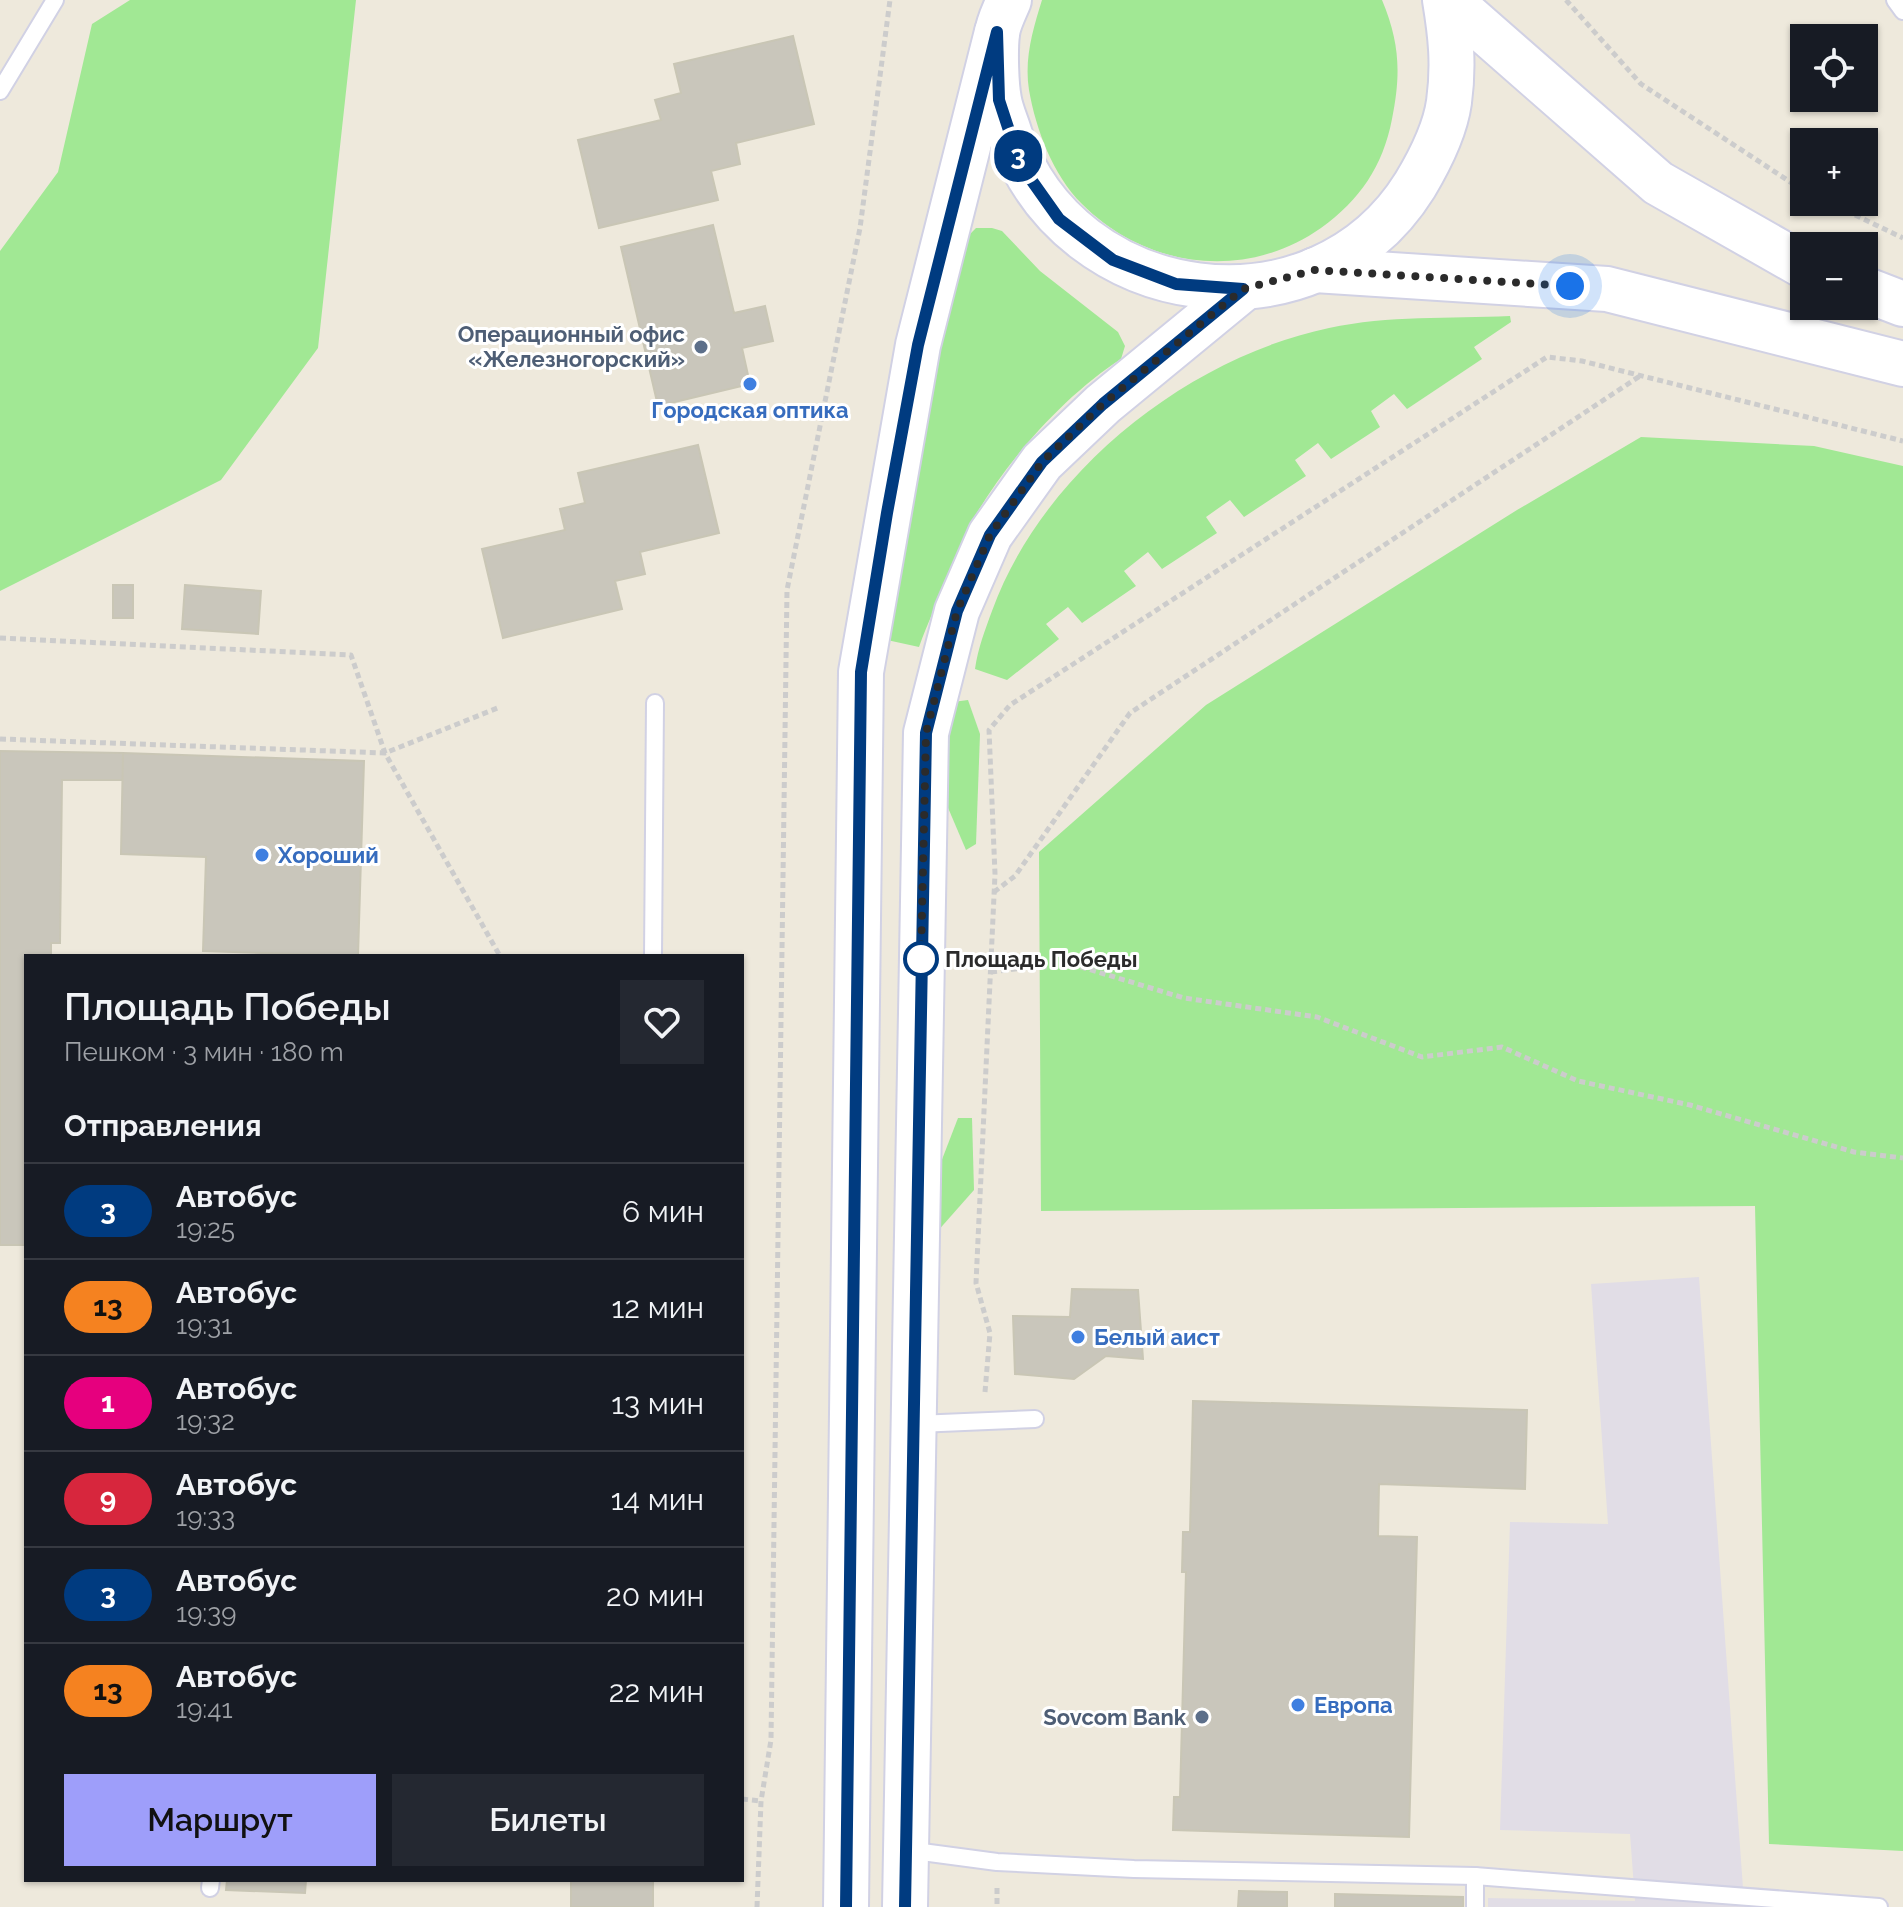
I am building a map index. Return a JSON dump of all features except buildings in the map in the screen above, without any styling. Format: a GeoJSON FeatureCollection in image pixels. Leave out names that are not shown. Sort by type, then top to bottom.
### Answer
{"type":"FeatureCollection","features":[{"type":"Feature","properties":{"kind":"main road"},"geometry":{"type":"LineString","coordinates":[[1447,0],[1658,183],[1790,258]]}},
{"type":"Feature","properties":{"kind":"main road"},"geometry":{"type":"LineString","coordinates":[[1003,16],[999,100],[1020,164],[1059,219],[1113,260],[1176,284],[1243,289],[1315,270],[1363,242],[1403,204],[1432,157],[1449,104],[1453,49],[1447,0]]}},
{"type":"Feature","properties":{"kind":"main road"},"geometry":{"type":"LineString","coordinates":[[846,1907],[861,672],[918,345],[1003,16]]}},
{"type":"Feature","properties":{"kind":"main road"},"geometry":{"type":"LineString","coordinates":[[1315,270],[1607,289],[1903,364]]}},
{"type":"Feature","properties":{"kind":"main road"},"geometry":{"type":"LineString","coordinates":[[905,1907],[926,733],[957,611],[990,535],[1042,462],[1103,404],[1243,289]]}},
{"type":"Feature","properties":{"kind":"main road"},"geometry":{"type":"LineString","coordinates":[[1878,294],[1903,304]]}},
{"type":"Feature","properties":{"kind":"lane"},"geometry":{"type":"LineString","coordinates":[[0,91],[55,0]]}},
{"type":"Feature","properties":{"kind":"lane"},"geometry":{"type":"LineString","coordinates":[[1895,0],[1903,11]]}},
{"type":"Feature","properties":{"kind":"lane"},"geometry":{"type":"LineString","coordinates":[[653,954],[655,703]]}},
{"type":"Feature","properties":{"kind":"lane"},"geometry":{"type":"LineString","coordinates":[[913,1424],[1035,1419]]}},
{"type":"Feature","properties":{"kind":"lane"},"geometry":{"type":"LineString","coordinates":[[906,1850],[997,1862],[1119,1868],[1475,1876],[1879,1907]]}},
{"type":"Feature","properties":{"kind":"lane"},"geometry":{"type":"LineString","coordinates":[[1475,1876],[1475,1907]]}},
{"type":"Feature","properties":{"kind":"path"},"geometry":{"type":"LineString","coordinates":[[757,1907],[761,1801],[771,1740],[787,590],[860,228],[890,0]]}},
{"type":"Feature","properties":{"kind":"path"},"geometry":{"type":"LineString","coordinates":[[1566,0],[1641,84],[1790,182]]}},
{"type":"Feature","properties":{"kind":"path"},"geometry":{"type":"LineString","coordinates":[[1857,216],[1903,238]]}},
{"type":"Feature","properties":{"kind":"path"},"geometry":{"type":"LineString","coordinates":[[983,1422],[990,1333],[976,1283],[976,1247],[994,892],[989,730],[1010,705],[1547,357],[1582,361],[1903,441]]}},
{"type":"Feature","properties":{"kind":"path"},"geometry":{"type":"LineString","coordinates":[[994,892],[1015,876],[1130,713],[1640,375]]}},
{"type":"Feature","properties":{"kind":"path"},"geometry":{"type":"LineString","coordinates":[[0,638],[351,655],[385,753],[499,954]]}},
{"type":"Feature","properties":{"kind":"path"},"geometry":{"type":"LineString","coordinates":[[0,739],[385,753],[500,707]]}},
{"type":"Feature","properties":{"kind":"path"},"geometry":{"type":"LineString","coordinates":[[991,972],[1078,966],[1184,998],[1317,1017],[1422,1057],[1502,1047],[1578,1081],[1690,1105],[1854,1152],[1903,1158]]}},
{"type":"Feature","properties":{"kind":"path"},"geometry":{"type":"LineString","coordinates":[[744,1799],[761,1801]]}},
{"type":"Feature","properties":{"kind":"shaded area"},"geometry":{"type":"Polygon","coordinates":[[[1699,1277],[1744,1902],[1773,1903],[1773,1907],[1488,1907],[1488,1898],[1635,1901],[1630,1834],[1500,1830],[1510,1522],[1608,1524],[1591,1284],[1699,1277]]]}},
{"type":"Feature","properties":{"kind":"green space"},"geometry":{"type":"Polygon","coordinates":[[[130,0],[356,0],[318,348],[221,480],[0,591],[0,251],[58,172],[92,24],[130,0]]]}},
{"type":"Feature","properties":{"kind":"green space"},"geometry":{"type":"Polygon","coordinates":[[[1042,0],[1382,0],[1392,30],[1398,73],[1392,119],[1376,167],[1358,194],[1321,228],[1292,245],[1261,256],[1230,261],[1198,260],[1166,254],[1136,243],[1108,226],[1082,204],[1062,180],[1041,136],[1029,90],[1028,67],[1042,0]]]}},
{"type":"Feature","properties":{"kind":"green space"},"geometry":{"type":"Polygon","coordinates":[[[976,228],[1002,231],[1040,271],[1118,332],[1125,346],[1121,359],[1059,409],[1004,472],[963,540],[919,647],[887,640],[939,352],[965,239],[976,228]]]}},
{"type":"Feature","properties":{"kind":"green space"},"geometry":{"type":"Polygon","coordinates":[[[1510,316],[1511,322],[1474,347],[1482,359],[1407,409],[1394,394],[1371,411],[1380,427],[1331,459],[1318,443],[1295,460],[1306,476],[1244,517],[1230,500],[1206,517],[1217,533],[1162,569],[1148,552],[1124,571],[1136,586],[1082,623],[1068,607],[1046,624],[1059,639],[1007,680],[975,669],[992,611],[1015,560],[1046,513],[1083,469],[1126,429],[1173,394],[1223,365],[1276,343],[1329,328],[1397,319],[1510,316]]]}},
{"type":"Feature","properties":{"kind":"green space"},"geometry":{"type":"Polygon","coordinates":[[[1641,437],[1814,446],[1903,466],[1903,1851],[1769,1844],[1755,1206],[1041,1211],[1039,852],[1206,705],[1517,510],[1641,437]]]}},
{"type":"Feature","properties":{"kind":"green space"},"geometry":{"type":"Polygon","coordinates":[[[968,700],[980,734],[976,844],[966,850],[943,796],[953,702],[968,700]]]}},
{"type":"Feature","properties":{"kind":"green space"},"geometry":{"type":"Polygon","coordinates":[[[958,1118],[972,1118],[974,1190],[936,1233],[931,1188],[958,1118]]]}},
{"type":"Feature","properties":{"kind":"bus line","name":"3"},"geometry":{"type":"LineString","coordinates":[[846,1907],[861,672],[918,345],[997,32],[999,100],[1020,164],[1059,219],[1113,260],[1176,284],[1243,289],[1103,404],[1042,462],[990,535],[957,611],[926,733],[905,1907]]}},
{"type":"Feature","properties":{"kind":"place","name":"Операционный офис «Железногорский»"},"geometry":{"type":"Point","coordinates":[701,347]}},
{"type":"Feature","properties":{"kind":"place","name":"Городская оптика"},"geometry":{"type":"Point","coordinates":[750,384]}},
{"type":"Feature","properties":{"kind":"place","name":"Хороший"},"geometry":{"type":"Point","coordinates":[262,855]}},
{"type":"Feature","properties":{"kind":"place","name":"Площадь Победы"},"geometry":{"type":"Point","coordinates":[921,959]}},
{"type":"Feature","properties":{"kind":"place","name":"Белый аист"},"geometry":{"type":"Point","coordinates":[1078,1337]}},
{"type":"Feature","properties":{"kind":"place","name":"Европа"},"geometry":{"type":"Point","coordinates":[1298,1705]}},
{"type":"Feature","properties":{"kind":"place","name":"Sovcom Bank"},"geometry":{"type":"Point","coordinates":[1202,1717]}},
{"type":"Feature","properties":{"kind":"route"},"geometry":{"type":"LineString","coordinates":[[921,959],[926,733],[957,611],[990,535],[1042,462],[1103,404],[1243,289],[1315,270],[1570,286]]}}]}
